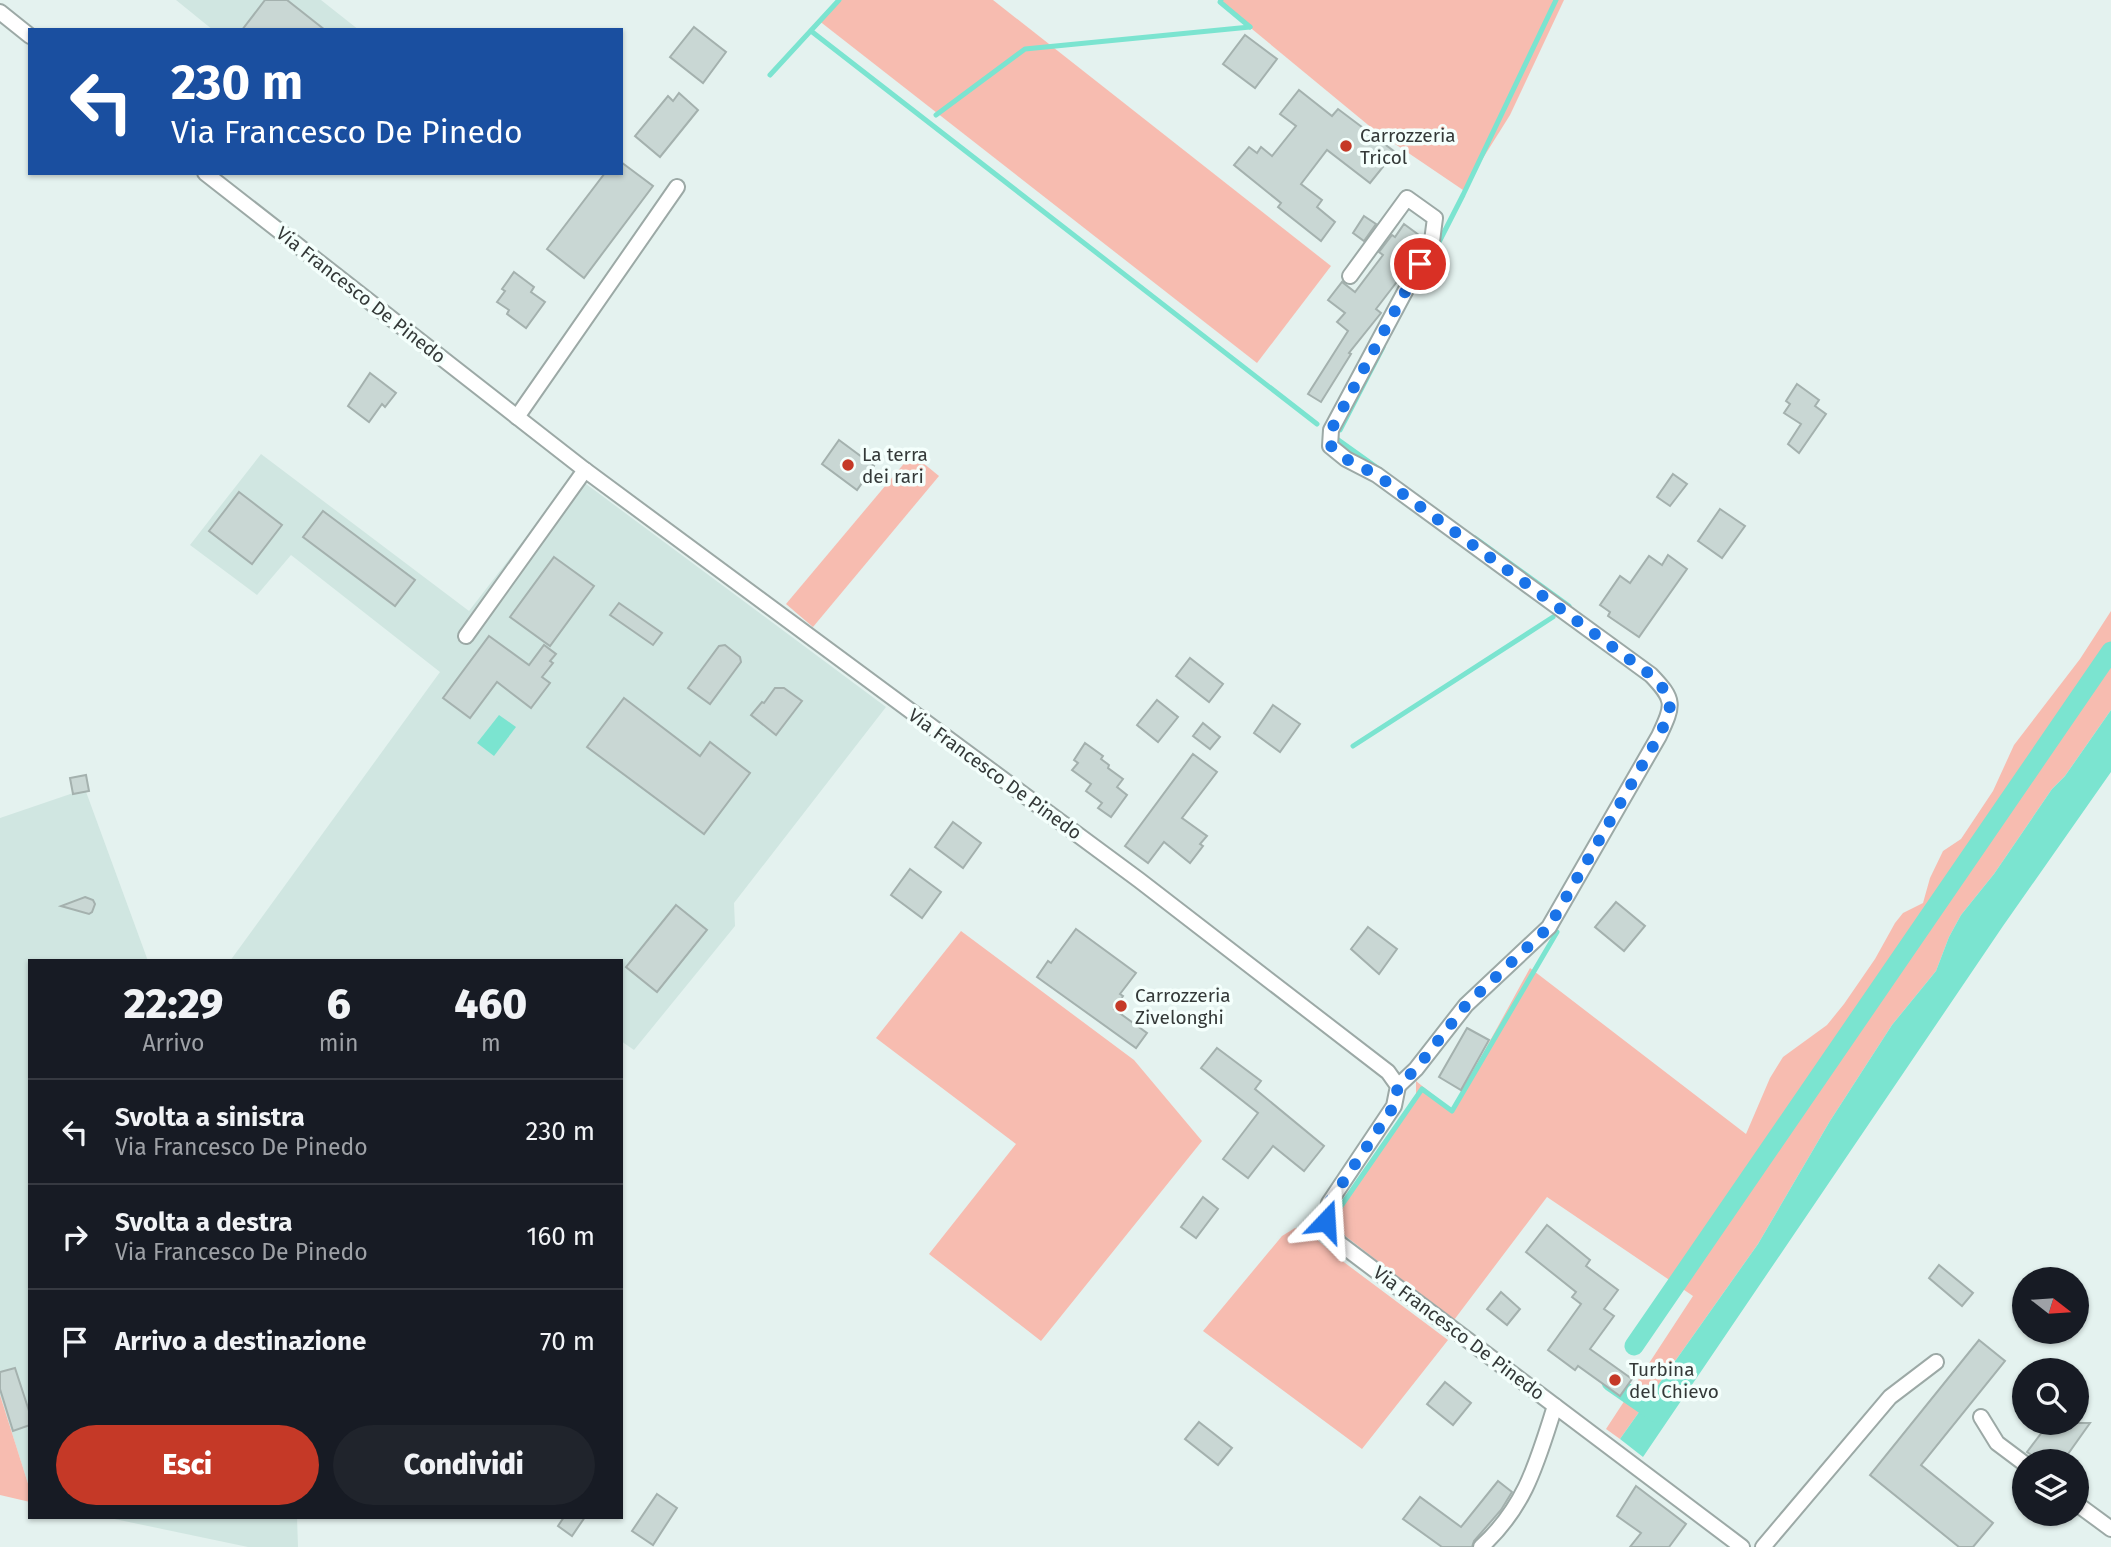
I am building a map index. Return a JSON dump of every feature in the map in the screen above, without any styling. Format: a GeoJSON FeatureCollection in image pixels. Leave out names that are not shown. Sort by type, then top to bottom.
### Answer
{"type":"FeatureCollection","features":[{"type":"Feature","properties":{"kind":"street"},"geometry":{"type":"LineString","coordinates":[[0,12],[28,34]]}},
{"type":"Feature","properties":{"kind":"street","name":"Via Francesco De Pinedo"},"geometry":{"type":"LineString","coordinates":[[208,175],[585,470],[1139,880],[1388,1072],[1398,1086]]}},
{"type":"Feature","properties":{"kind":"street"},"geometry":{"type":"LineString","coordinates":[[517,417],[677,187]]}},
{"type":"Feature","properties":{"kind":"street","name":"Via Francesco De Pinedo"},"geometry":{"type":"LineString","coordinates":[[1350,276],[1407,198],[1435,218],[1433,241],[1331,430],[1331,446],[1346,459],[1377,475],[1651,675],[1669,693],[1670,706],[1659,736],[1549,927],[1466,1005],[1416,1069],[1398,1086],[1394,1106],[1329,1203],[1326,1221],[1339,1243],[1742,1547]]}},
{"type":"Feature","properties":{"kind":"street"},"geometry":{"type":"LineString","coordinates":[[466,636],[585,470]]}},
{"type":"Feature","properties":{"kind":"street"},"geometry":{"type":"LineString","coordinates":[[1763,1547],[1890,1397],[1936,1362]]}},
{"type":"Feature","properties":{"kind":"street","name":"Via Francesco De Pinedo"},"geometry":{"type":"LineString","coordinates":[[1480,1547],[1508,1518],[1523,1495],[1555,1406]]}},
{"type":"Feature","properties":{"kind":"street"},"geometry":{"type":"LineString","coordinates":[[1980,1417],[1997,1443],[2012,1454]]}},
{"type":"Feature","properties":{"kind":"street"},"geometry":{"type":"LineString","coordinates":[[2089,1513],[2111,1529]]}},
{"type":"Feature","properties":{"kind":"shaded area"},"geometry":{"type":"Polygon","coordinates":[[[176,0],[321,0],[356,28],[211,28],[176,0]]]}},
{"type":"Feature","properties":{"kind":"shaded area"},"geometry":{"type":"Polygon","coordinates":[[[837,0],[993,0],[1331,266],[1257,363],[818,20],[837,0]]]}},
{"type":"Feature","properties":{"kind":"shaded area"},"geometry":{"type":"Polygon","coordinates":[[[1219,0],[1564,0],[1510,115],[1463,190],[1373,129],[1219,0]]]}},
{"type":"Feature","properties":{"kind":"shaded area"},"geometry":{"type":"Polygon","coordinates":[[[261,454],[469,611],[574,475],[886,707],[734,903],[735,926],[634,1050],[623,1042],[623,959],[231,959],[440,672],[291,555],[257,595],[190,545],[261,454]]]}},
{"type":"Feature","properties":{"kind":"shaded area"},"geometry":{"type":"Polygon","coordinates":[[[912,454],[939,476],[813,627],[786,604],[912,454]]]}},
{"type":"Feature","properties":{"kind":"shaded area"},"geometry":{"type":"Polygon","coordinates":[[[2111,611],[2111,710],[2065,776],[2052,789],[1994,874],[1961,915],[1936,971],[1892,1025],[1830,1121],[1758,1244],[1620,1439],[1606,1429],[1693,1296],[1547,1197],[1454,1320],[1344,1235],[1336,1219],[1338,1209],[1416,1094],[1416,1081],[1452,1110],[1530,968],[1746,1134],[1770,1078],[1783,1057],[1827,1025],[1875,959],[1895,923],[1903,913],[1923,903],[1930,878],[1943,851],[1961,839],[1993,791],[2014,745],[2080,659],[2111,611]]]}},
{"type":"Feature","properties":{"kind":"shaded area"},"geometry":{"type":"Polygon","coordinates":[[[2111,710],[2111,772],[2003,926],[1643,1457],[1620,1439],[1758,1244],[1830,1121],[1892,1025],[1936,971],[1961,915],[1994,874],[2052,789],[2065,776],[2111,710]]]}},
{"type":"Feature","properties":{"kind":"shaded area"},"geometry":{"type":"Polygon","coordinates":[[[499,715],[516,727],[494,756],[477,743],[499,715]]]}},
{"type":"Feature","properties":{"kind":"shaded area"},"geometry":{"type":"Polygon","coordinates":[[[85,789],[147,959],[28,959],[28,1484],[0,1395],[0,818],[85,789]]]}},
{"type":"Feature","properties":{"kind":"shaded area"},"geometry":{"type":"Polygon","coordinates":[[[961,931],[1134,1060],[1202,1141],[1041,1341],[929,1254],[1016,1144],[876,1038],[961,931]]]}},
{"type":"Feature","properties":{"kind":"shaded area"},"geometry":{"type":"Polygon","coordinates":[[[1295,1228],[1306,1230],[1337,1257],[1448,1340],[1362,1449],[1203,1331],[1282,1236],[1295,1228]]]}},
{"type":"Feature","properties":{"kind":"shaded area"},"geometry":{"type":"Polygon","coordinates":[[[0,1395],[28,1484],[28,1502],[0,1495],[0,1395]]]}},
{"type":"Feature","properties":{"kind":"shaded area"},"geometry":{"type":"Polygon","coordinates":[[[115,1519],[297,1519],[298,1547],[248,1547],[115,1519]]]}},
{"type":"Feature","properties":{"kind":"building"},"geometry":{"type":"Polygon","coordinates":[[[265,0],[287,0],[322,28],[244,28],[265,0]]]}},
{"type":"Feature","properties":{"kind":"building"},"geometry":{"type":"Polygon","coordinates":[[[694,27],[726,52],[703,83],[670,57],[694,27]]]}},
{"type":"Feature","properties":{"kind":"building"},"geometry":{"type":"Polygon","coordinates":[[[1245,35],[1277,59],[1255,88],[1223,64],[1245,35]]]}},
{"type":"Feature","properties":{"kind":"building"},"geometry":{"type":"Polygon","coordinates":[[[1299,90],[1332,116],[1338,109],[1395,152],[1370,183],[1327,150],[1301,184],[1322,200],[1317,207],[1335,222],[1321,241],[1278,207],[1281,203],[1234,165],[1249,147],[1257,153],[1261,147],[1272,156],[1296,126],[1280,114],[1299,90]]]}},
{"type":"Feature","properties":{"kind":"building"},"geometry":{"type":"Polygon","coordinates":[[[679,93],[698,110],[660,157],[635,136],[668,96],[673,101],[679,93]]]}},
{"type":"Feature","properties":{"kind":"building"},"geometry":{"type":"Polygon","coordinates":[[[623,164],[653,186],[584,278],[547,249],[603,175],[623,175],[623,164]]]}},
{"type":"Feature","properties":{"kind":"building"},"geometry":{"type":"Polygon","coordinates":[[[1364,216],[1376,224],[1364,241],[1353,233],[1364,216]]]}},
{"type":"Feature","properties":{"kind":"building"},"geometry":{"type":"Polygon","coordinates":[[[1404,224],[1423,238],[1399,279],[1376,309],[1381,313],[1349,353],[1351,354],[1321,402],[1308,394],[1348,331],[1337,322],[1345,313],[1328,300],[1342,282],[1355,292],[1383,255],[1379,252],[1404,224]]]}},
{"type":"Feature","properties":{"kind":"building"},"geometry":{"type":"Polygon","coordinates":[[[514,272],[534,287],[531,292],[545,302],[526,328],[507,314],[509,310],[497,302],[514,272]]]}},
{"type":"Feature","properties":{"kind":"building"},"geometry":{"type":"Polygon","coordinates":[[[370,373],[396,393],[385,407],[382,404],[369,422],[348,406],[370,373]]]}},
{"type":"Feature","properties":{"kind":"building"},"geometry":{"type":"Polygon","coordinates":[[[1797,384],[1819,400],[1815,406],[1826,414],[1799,453],[1788,444],[1801,424],[1784,413],[1790,404],[1786,401],[1797,384]]]}},
{"type":"Feature","properties":{"kind":"building","name":"La terra dei rari"},"geometry":{"type":"Polygon","coordinates":[[[839,440],[874,466],[857,490],[822,464],[839,440]]]}},
{"type":"Feature","properties":{"kind":"building"},"geometry":{"type":"Polygon","coordinates":[[[1673,474],[1687,484],[1670,506],[1657,497],[1673,474]]]}},
{"type":"Feature","properties":{"kind":"building"},"geometry":{"type":"Polygon","coordinates":[[[239,492],[282,525],[252,564],[209,531],[239,492]]]}},
{"type":"Feature","properties":{"kind":"building"},"geometry":{"type":"Polygon","coordinates":[[[1720,509],[1745,526],[1722,558],[1698,541],[1720,509]]]}},
{"type":"Feature","properties":{"kind":"building"},"geometry":{"type":"Polygon","coordinates":[[[323,511],[415,580],[395,606],[303,537],[323,511]]]}},
{"type":"Feature","properties":{"kind":"building"},"geometry":{"type":"Polygon","coordinates":[[[1668,555],[1687,569],[1639,637],[1608,616],[1610,612],[1600,605],[1620,576],[1630,583],[1649,556],[1662,565],[1668,555]]]}},
{"type":"Feature","properties":{"kind":"building"},"geometry":{"type":"Polygon","coordinates":[[[554,557],[594,586],[550,646],[510,617],[554,557]]]}},
{"type":"Feature","properties":{"kind":"building"},"geometry":{"type":"Polygon","coordinates":[[[619,603],[662,633],[653,645],[610,615],[619,603]]]}},
{"type":"Feature","properties":{"kind":"building"},"geometry":{"type":"Polygon","coordinates":[[[489,636],[529,665],[544,645],[556,654],[550,661],[553,663],[542,677],[550,683],[531,708],[497,682],[470,718],[443,698],[489,636]]]}},
{"type":"Feature","properties":{"kind":"building"},"geometry":{"type":"Polygon","coordinates":[[[725,645],[740,657],[741,662],[710,704],[688,688],[719,646],[725,645]]]}},
{"type":"Feature","properties":{"kind":"building"},"geometry":{"type":"Polygon","coordinates":[[[1190,658],[1223,684],[1209,702],[1176,676],[1190,658]]]}},
{"type":"Feature","properties":{"kind":"building"},"geometry":{"type":"Polygon","coordinates":[[[775,688],[784,688],[802,701],[776,735],[751,715],[775,688]]]}},
{"type":"Feature","properties":{"kind":"building"},"geometry":{"type":"Polygon","coordinates":[[[624,698],[700,756],[710,742],[750,773],[704,834],[587,747],[624,698]]]}},
{"type":"Feature","properties":{"kind":"building"},"geometry":{"type":"Polygon","coordinates":[[[1157,700],[1178,717],[1158,742],[1137,725],[1157,700]]]}},
{"type":"Feature","properties":{"kind":"building"},"geometry":{"type":"Polygon","coordinates":[[[1273,705],[1300,724],[1280,752],[1254,733],[1273,705]]]}},
{"type":"Feature","properties":{"kind":"building"},"geometry":{"type":"Polygon","coordinates":[[[1203,723],[1220,737],[1210,749],[1193,736],[1203,723]]]}},
{"type":"Feature","properties":{"kind":"building"},"geometry":{"type":"Polygon","coordinates":[[[1085,743],[1103,756],[1101,759],[1109,765],[1108,768],[1123,779],[1117,787],[1127,795],[1111,817],[1098,808],[1102,803],[1086,791],[1091,784],[1072,770],[1078,763],[1074,760],[1085,743]]]}},
{"type":"Feature","properties":{"kind":"building"},"geometry":{"type":"Polygon","coordinates":[[[1193,754],[1217,772],[1182,818],[1207,836],[1200,844],[1203,846],[1190,863],[1164,842],[1148,863],[1125,846],[1193,754]]]}},
{"type":"Feature","properties":{"kind":"building"},"geometry":{"type":"Polygon","coordinates":[[[86,775],[89,791],[73,794],[70,778],[86,775]]]}},
{"type":"Feature","properties":{"kind":"building"},"geometry":{"type":"Polygon","coordinates":[[[953,822],[981,843],[963,868],[935,847],[953,822]]]}},
{"type":"Feature","properties":{"kind":"building"},"geometry":{"type":"Polygon","coordinates":[[[910,869],[941,892],[922,918],[891,895],[910,869]]]}},
{"type":"Feature","properties":{"kind":"building"},"geometry":{"type":"Polygon","coordinates":[[[85,897],[93,900],[95,904],[89,914],[61,906],[85,897]]]}},
{"type":"Feature","properties":{"kind":"building"},"geometry":{"type":"Polygon","coordinates":[[[1616,902],[1645,926],[1624,951],[1595,927],[1616,902]]]}},
{"type":"Feature","properties":{"kind":"building"},"geometry":{"type":"Polygon","coordinates":[[[676,905],[707,930],[657,992],[626,967],[676,905]]]}},
{"type":"Feature","properties":{"kind":"building"},"geometry":{"type":"Polygon","coordinates":[[[1368,927],[1397,949],[1379,974],[1351,949],[1368,927]]]}},
{"type":"Feature","properties":{"kind":"building"},"geometry":{"type":"Polygon","coordinates":[[[1076,929],[1136,973],[1120,994],[1123,996],[1114,1009],[1147,1033],[1136,1048],[1037,977],[1076,929]]]}},
{"type":"Feature","properties":{"kind":"building"},"geometry":{"type":"Polygon","coordinates":[[[1467,1028],[1489,1040],[1461,1090],[1439,1077],[1467,1028]]]}},
{"type":"Feature","properties":{"kind":"building"},"geometry":{"type":"Polygon","coordinates":[[[1217,1048],[1261,1081],[1255,1089],[1324,1146],[1304,1171],[1273,1146],[1248,1178],[1223,1159],[1258,1113],[1201,1068],[1217,1048]]]}},
{"type":"Feature","properties":{"kind":"building"},"geometry":{"type":"Polygon","coordinates":[[[1203,1197],[1218,1209],[1196,1238],[1181,1227],[1203,1197]]]}},
{"type":"Feature","properties":{"kind":"building"},"geometry":{"type":"Polygon","coordinates":[[[1547,1225],[1590,1260],[1586,1266],[1618,1290],[1604,1309],[1614,1316],[1590,1349],[1632,1379],[1620,1396],[1578,1366],[1575,1370],[1548,1350],[1581,1304],[1572,1297],[1576,1292],[1526,1252],[1547,1225]]]}},
{"type":"Feature","properties":{"kind":"building"},"geometry":{"type":"Polygon","coordinates":[[[1939,1265],[1973,1293],[1962,1306],[1929,1278],[1939,1265]]]}},
{"type":"Feature","properties":{"kind":"building"},"geometry":{"type":"Polygon","coordinates":[[[1501,1292],[1520,1309],[1507,1325],[1487,1309],[1501,1292]]]}},
{"type":"Feature","properties":{"kind":"building"},"geometry":{"type":"Polygon","coordinates":[[[1979,1340],[2005,1361],[1921,1465],[1993,1523],[1973,1547],[1959,1547],[1870,1475],[1979,1340]]]}},
{"type":"Feature","properties":{"kind":"building"},"geometry":{"type":"Polygon","coordinates":[[[15,1368],[28,1408],[28,1426],[13,1431],[0,1389],[0,1372],[15,1368]]]}},
{"type":"Feature","properties":{"kind":"building"},"geometry":{"type":"Polygon","coordinates":[[[1445,1382],[1471,1403],[1453,1425],[1427,1404],[1445,1382]]]}},
{"type":"Feature","properties":{"kind":"building"},"geometry":{"type":"Polygon","coordinates":[[[1199,1422],[1232,1448],[1218,1465],[1185,1439],[1199,1422]]]}},
{"type":"Feature","properties":{"kind":"building"},"geometry":{"type":"Polygon","coordinates":[[[2040,1435],[2081,1435],[2072,1449],[2029,1449],[2040,1435]]]}},
{"type":"Feature","properties":{"kind":"building"},"geometry":{"type":"Polygon","coordinates":[[[1498,1481],[1512,1492],[1472,1547],[1442,1547],[1403,1519],[1420,1497],[1461,1527],[1498,1481]]]}},
{"type":"Feature","properties":{"kind":"building"},"geometry":{"type":"Polygon","coordinates":[[[1636,1486],[1686,1524],[1669,1547],[1630,1547],[1641,1533],[1617,1516],[1636,1486]]]}},
{"type":"Feature","properties":{"kind":"building"},"geometry":{"type":"Polygon","coordinates":[[[657,1494],[677,1508],[653,1545],[632,1531],[657,1494]]]}},
{"type":"Feature","properties":{"kind":"building"},"geometry":{"type":"Polygon","coordinates":[[[563,1519],[584,1519],[572,1536],[558,1526],[563,1519]]]}},
{"type":"Feature","properties":{"kind":"waterway"},"geometry":{"type":"LineString","coordinates":[[770,75],[839,0]]}},
{"type":"Feature","properties":{"kind":"waterway"},"geometry":{"type":"LineString","coordinates":[[1221,0],[1220,2],[1250,27]]}},
{"type":"Feature","properties":{"kind":"waterway"},"geometry":{"type":"LineString","coordinates":[[1437,246],[1556,0]]}},
{"type":"Feature","properties":{"kind":"waterway"},"geometry":{"type":"LineString","coordinates":[[936,115],[1025,49],[1250,27]]}},
{"type":"Feature","properties":{"kind":"waterway"},"geometry":{"type":"LineString","coordinates":[[811,31],[1317,424]]}},
{"type":"Feature","properties":{"kind":"waterway"},"geometry":{"type":"LineString","coordinates":[[1340,430],[1383,347]]}},
{"type":"Feature","properties":{"kind":"waterway"},"geometry":{"type":"LineString","coordinates":[[1337,439],[1379,469]]}},
{"type":"Feature","properties":{"kind":"waterway"},"geometry":{"type":"LineString","coordinates":[[1475,538],[1569,606]]}},
{"type":"Feature","properties":{"kind":"waterway"},"geometry":{"type":"LineString","coordinates":[[1353,746],[1553,617]]}},
{"type":"Feature","properties":{"kind":"waterway"},"geometry":{"type":"LineString","coordinates":[[1634,1346],[2111,651]]}},
{"type":"Feature","properties":{"kind":"waterway"},"geometry":{"type":"LineString","coordinates":[[1339,1209],[1422,1089],[1452,1111],[1557,932]]}},
{"type":"Feature","properties":{"kind":"waterway"},"geometry":{"type":"LineString","coordinates":[[1611,1382],[1656,1413],[1662,1404]]}},
{"type":"Feature","properties":{"kind":"place","name":"Carrozzeria Tricol"},"geometry":{"type":"Point","coordinates":[1346,146]}},
{"type":"Feature","properties":{"kind":"place","name":"La terra dei rari"},"geometry":{"type":"Point","coordinates":[848,465]}},
{"type":"Feature","properties":{"kind":"place","name":"Carrozzeria Zivelonghi"},"geometry":{"type":"Point","coordinates":[1121,1006]}},
{"type":"Feature","properties":{"kind":"place","name":"Turbina del Chievo"},"geometry":{"type":"Point","coordinates":[1615,1380]}},
{"type":"Feature","properties":{"kind":"route"},"geometry":{"type":"LineString","coordinates":[[1326,1221],[1329,1203],[1394,1106],[1398,1086],[1416,1069],[1466,1005],[1549,927],[1659,736],[1670,706],[1669,693],[1651,675],[1377,475],[1346,459],[1331,446],[1331,430],[1420,264]]}}]}
